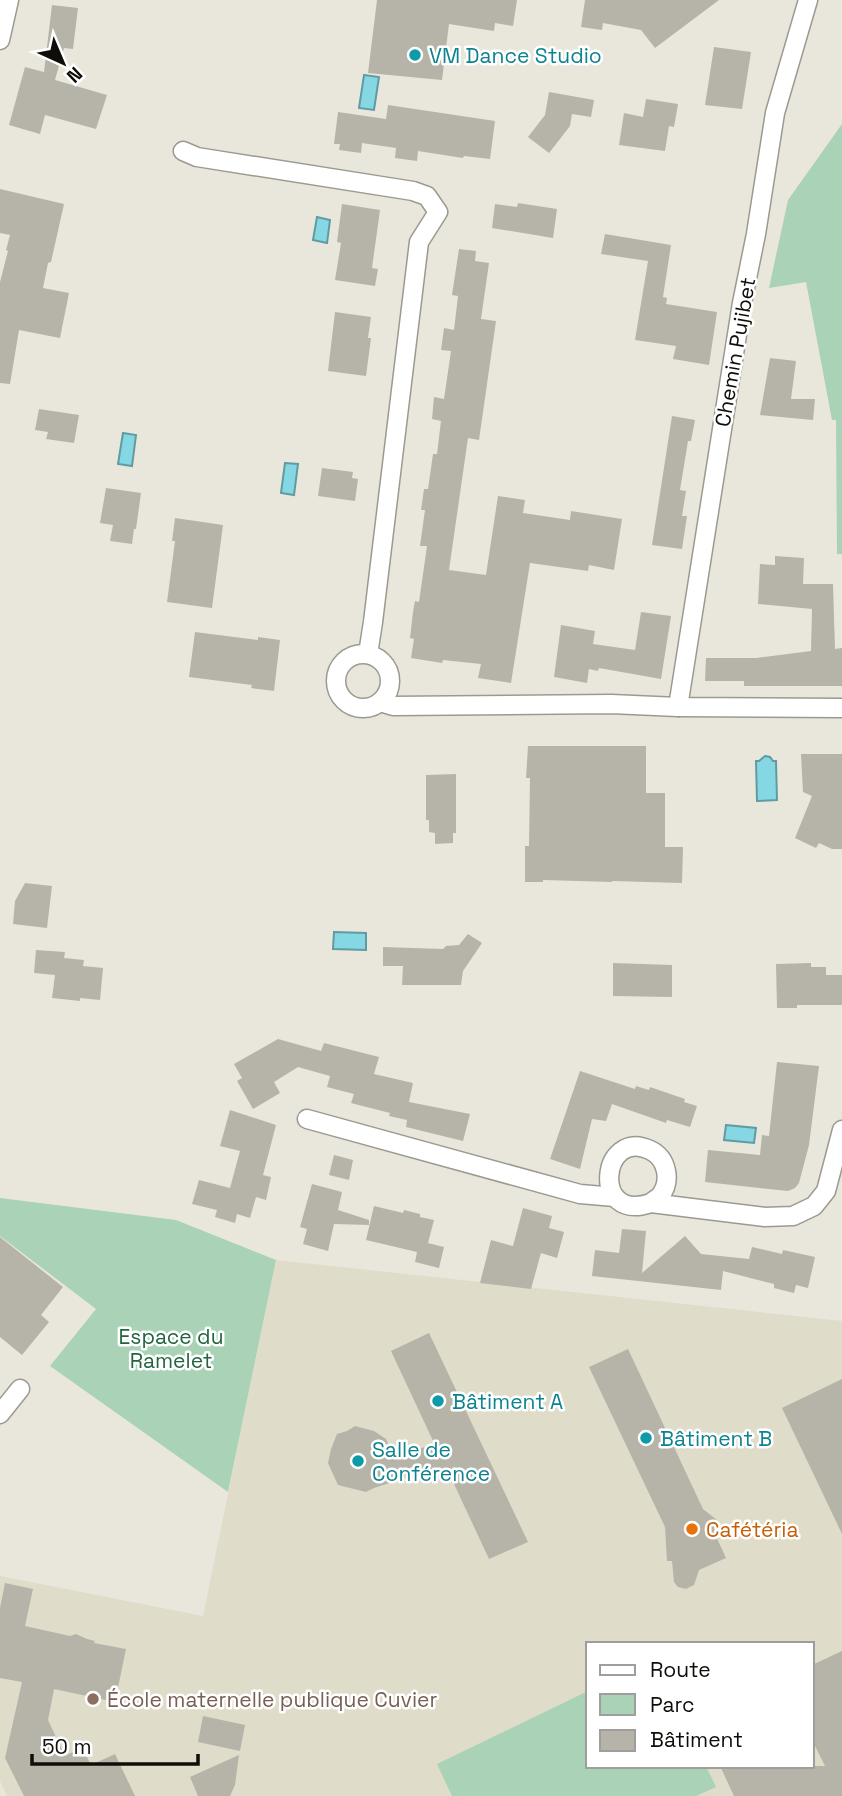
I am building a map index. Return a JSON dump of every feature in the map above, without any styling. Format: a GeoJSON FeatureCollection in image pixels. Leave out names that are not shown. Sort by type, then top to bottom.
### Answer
{"type":"FeatureCollection","features":[{"type":"Feature","properties":{"kind":"street"},"geometry":{"type":"LineString","coordinates":[[0,40],[9,0]]}},
{"type":"Feature","properties":{"kind":"street","name":"Chemin Pujibet"},"geometry":{"type":"LineString","coordinates":[[678,707],[775,113],[808,0]]}},
{"type":"Feature","properties":{"kind":"street"},"geometry":{"type":"LineString","coordinates":[[183,151],[197,157],[413,191],[427,195],[438,212],[419,242],[368,654]]}},
{"type":"Feature","properties":{"kind":"street"},"geometry":{"type":"LineString","coordinates":[[368,654],[383,662],[391,678],[390,687],[380,702],[373,706],[355,707],[341,697],[336,679],[338,670],[350,657],[368,654]]}},
{"type":"Feature","properties":{"kind":"street"},"geometry":{"type":"LineString","coordinates":[[380,702],[393,706],[611,704],[842,708]]}},
{"type":"Feature","properties":{"kind":"street"},"geometry":{"type":"LineString","coordinates":[[306,1119],[580,1194],[615,1197]]}},
{"type":"Feature","properties":{"kind":"street"},"geometry":{"type":"LineString","coordinates":[[651,1203],[765,1217],[793,1216],[814,1206],[826,1191],[842,1130]]}},
{"type":"Feature","properties":{"kind":"street"},"geometry":{"type":"LineString","coordinates":[[626,1149],[648,1149],[657,1154],[664,1164],[666,1186],[660,1196],[651,1203],[632,1206],[623,1203],[615,1197],[610,1187],[610,1165],[617,1155],[626,1149]]}},
{"type":"Feature","properties":{"kind":"street"},"geometry":{"type":"LineString","coordinates":[[0,1414],[20,1389]]}},
{"type":"Feature","properties":{"kind":"shaded area"},"geometry":{"type":"Polygon","coordinates":[[[276,1260],[842,1321],[842,1796],[7,1796],[0,1781],[0,1576],[203,1616],[276,1260]]]}},
{"type":"Feature","properties":{"kind":"green space"},"geometry":{"type":"Polygon","coordinates":[[[842,124],[842,554],[837,554],[836,420],[832,420],[806,282],[769,288],[788,200],[842,124]]]}},
{"type":"Feature","properties":{"kind":"green space","name":"Espace du Ramelet"},"geometry":{"type":"Polygon","coordinates":[[[0,1198],[176,1220],[276,1260],[228,1492],[50,1366],[96,1309],[0,1236],[0,1198]]]}},
{"type":"Feature","properties":{"kind":"green space"},"geometry":{"type":"Polygon","coordinates":[[[586,1692],[586,1768],[707,1768],[716,1787],[696,1796],[452,1796],[437,1764],[586,1692]]]}},
{"type":"Feature","properties":{"kind":"water"},"geometry":{"type":"Polygon","coordinates":[[[364,75],[379,77],[374,110],[359,108],[364,75]]]}},
{"type":"Feature","properties":{"kind":"water"},"geometry":{"type":"Polygon","coordinates":[[[317,217],[330,220],[327,243],[313,240],[317,217]]]}},
{"type":"Feature","properties":{"kind":"water"},"geometry":{"type":"Polygon","coordinates":[[[123,433],[136,435],[132,466],[118,464],[123,433]]]}},
{"type":"Feature","properties":{"kind":"water"},"geometry":{"type":"Polygon","coordinates":[[[285,463],[298,464],[294,495],[281,493],[285,463]]]}},
{"type":"Feature","properties":{"kind":"water"},"geometry":{"type":"Polygon","coordinates":[[[765,756],[776,761],[777,800],[757,801],[756,761],[765,756]]]}},
{"type":"Feature","properties":{"kind":"water"},"geometry":{"type":"Polygon","coordinates":[[[334,932],[366,933],[366,950],[333,949],[334,932]]]}},
{"type":"Feature","properties":{"kind":"water"},"geometry":{"type":"Polygon","coordinates":[[[726,1125],[756,1128],[754,1143],[724,1140],[726,1125]]]}},
{"type":"Feature","properties":{"kind":"building"},"geometry":{"type":"Polygon","coordinates":[[[377,0],[517,0],[513,26],[495,23],[494,31],[449,24],[442,80],[368,73],[377,0]]]}},
{"type":"Feature","properties":{"kind":"building"},"geometry":{"type":"Polygon","coordinates":[[[585,0],[719,0],[655,48],[641,30],[603,23],[602,30],[581,27],[585,0]]]}},
{"type":"Feature","properties":{"kind":"building"},"geometry":{"type":"Polygon","coordinates":[[[52,5],[78,8],[73,49],[64,48],[55,80],[107,95],[96,129],[45,115],[40,134],[9,125],[25,67],[44,72],[52,5]]]}},
{"type":"Feature","properties":{"kind":"building"},"geometry":{"type":"Polygon","coordinates":[[[714,47],[751,52],[742,109],[705,105],[714,47]]]}},
{"type":"Feature","properties":{"kind":"building"},"geometry":{"type":"Polygon","coordinates":[[[549,92],[594,100],[591,117],[572,114],[570,126],[549,153],[528,137],[545,115],[549,92]]]}},
{"type":"Feature","properties":{"kind":"building"},"geometry":{"type":"Polygon","coordinates":[[[646,99],[678,104],[674,127],[669,126],[665,151],[619,145],[624,113],[643,117],[646,99]]]}},
{"type":"Feature","properties":{"kind":"building"},"geometry":{"type":"Polygon","coordinates":[[[388,105],[495,121],[490,159],[418,151],[417,161],[395,158],[396,148],[362,143],[361,153],[339,150],[340,144],[334,144],[338,112],[386,119],[388,105]]]}},
{"type":"Feature","properties":{"kind":"building"},"geometry":{"type":"Polygon","coordinates":[[[0,189],[64,204],[43,288],[69,293],[60,338],[19,330],[10,384],[0,383],[0,282],[10,235],[0,233],[0,189]]]}},
{"type":"Feature","properties":{"kind":"building"},"geometry":{"type":"Polygon","coordinates":[[[518,203],[557,209],[553,238],[492,228],[495,204],[517,207],[518,203]]]}},
{"type":"Feature","properties":{"kind":"building"},"geometry":{"type":"Polygon","coordinates":[[[342,204],[380,210],[372,268],[378,269],[375,286],[335,280],[341,243],[337,242],[342,204]]]}},
{"type":"Feature","properties":{"kind":"building"},"geometry":{"type":"Polygon","coordinates":[[[605,234],[671,245],[663,297],[667,298],[666,304],[717,312],[709,365],[673,359],[676,346],[635,340],[648,261],[601,254],[605,234]]]}},
{"type":"Feature","properties":{"kind":"building"},"geometry":{"type":"Polygon","coordinates":[[[459,249],[476,251],[475,261],[489,263],[481,319],[496,321],[479,440],[468,438],[449,570],[486,575],[498,496],[525,500],[523,513],[570,520],[571,511],[622,519],[614,570],[589,565],[588,571],[530,563],[511,683],[478,678],[481,664],[443,660],[442,663],[411,658],[414,639],[410,638],[413,612],[415,601],[419,602],[427,546],[420,546],[425,510],[421,510],[424,489],[428,489],[433,454],[437,454],[441,421],[432,419],[434,397],[444,399],[451,351],[441,350],[444,328],[454,330],[458,296],[452,295],[459,249]]]}},
{"type":"Feature","properties":{"kind":"building"},"geometry":{"type":"Polygon","coordinates":[[[335,312],[371,317],[366,376],[328,371],[335,312]]]}},
{"type":"Feature","properties":{"kind":"building"},"geometry":{"type":"Polygon","coordinates":[[[770,358],[796,361],[791,399],[815,399],[813,420],[760,415],[770,358]]]}},
{"type":"Feature","properties":{"kind":"building"},"geometry":{"type":"Polygon","coordinates":[[[39,409],[79,415],[74,443],[46,439],[48,432],[35,430],[39,409]]]}},
{"type":"Feature","properties":{"kind":"building"},"geometry":{"type":"Polygon","coordinates":[[[672,416],[695,420],[691,441],[688,441],[680,490],[686,491],[682,516],[687,516],[682,549],[652,545],[672,416]]]}},
{"type":"Feature","properties":{"kind":"building"},"geometry":{"type":"Polygon","coordinates":[[[322,468],[353,472],[352,478],[358,479],[355,501],[318,496],[322,468]]]}},
{"type":"Feature","properties":{"kind":"building"},"geometry":{"type":"Polygon","coordinates":[[[106,488],[141,493],[132,544],[110,541],[113,525],[100,523],[106,488]]]}},
{"type":"Feature","properties":{"kind":"building"},"geometry":{"type":"Polygon","coordinates":[[[175,518],[223,525],[212,608],[167,602],[175,541],[172,541],[175,518]]]}},
{"type":"Feature","properties":{"kind":"building"},"geometry":{"type":"Polygon","coordinates":[[[775,556],[804,558],[803,584],[833,584],[835,649],[842,648],[842,686],[744,686],[744,681],[705,681],[706,658],[756,658],[811,651],[812,609],[758,604],[760,564],[775,565],[775,556]]]}},
{"type":"Feature","properties":{"kind":"building"},"geometry":{"type":"Polygon","coordinates":[[[641,612],[671,616],[661,679],[599,668],[598,671],[589,669],[587,683],[554,677],[561,625],[595,631],[593,644],[635,650],[641,612]]]}},
{"type":"Feature","properties":{"kind":"building"},"geometry":{"type":"Polygon","coordinates":[[[195,632],[280,640],[274,691],[251,688],[252,685],[189,677],[195,632]]]}},
{"type":"Feature","properties":{"kind":"building"},"geometry":{"type":"Polygon","coordinates":[[[528,746],[646,746],[646,793],[665,793],[665,847],[683,847],[682,883],[543,880],[525,882],[525,846],[529,846],[530,778],[526,778],[528,746]]]}},
{"type":"Feature","properties":{"kind":"building"},"geometry":{"type":"Polygon","coordinates":[[[801,754],[842,754],[842,849],[832,849],[819,843],[816,848],[795,838],[812,796],[803,792],[801,754]]]}},
{"type":"Feature","properties":{"kind":"building"},"geometry":{"type":"Polygon","coordinates":[[[456,774],[456,833],[453,833],[453,843],[435,844],[435,833],[429,832],[429,820],[426,820],[426,775],[456,774]]]}},
{"type":"Feature","properties":{"kind":"building"},"geometry":{"type":"Polygon","coordinates":[[[25,883],[52,886],[47,928],[13,924],[15,901],[25,883]]]}},
{"type":"Feature","properties":{"kind":"building"},"geometry":{"type":"Polygon","coordinates":[[[468,934],[482,943],[463,971],[461,985],[402,985],[403,966],[383,966],[383,947],[443,949],[446,946],[459,945],[468,934]]]}},
{"type":"Feature","properties":{"kind":"building"},"geometry":{"type":"Polygon","coordinates":[[[36,950],[65,952],[64,958],[84,960],[83,966],[103,968],[100,1000],[52,998],[55,975],[34,973],[36,950]]]}},
{"type":"Feature","properties":{"kind":"building"},"geometry":{"type":"Polygon","coordinates":[[[613,963],[672,965],[672,997],[613,996],[613,963]]]}},
{"type":"Feature","properties":{"kind":"building"},"geometry":{"type":"Polygon","coordinates":[[[811,963],[811,967],[826,967],[826,975],[842,975],[842,1005],[777,1008],[776,964],[811,963]]]}},
{"type":"Feature","properties":{"kind":"building"},"geometry":{"type":"Polygon","coordinates":[[[278,1039],[321,1051],[324,1043],[379,1057],[374,1074],[413,1083],[409,1102],[470,1114],[463,1141],[406,1127],[407,1120],[351,1103],[354,1094],[327,1087],[330,1076],[298,1067],[274,1082],[280,1093],[253,1109],[237,1081],[242,1078],[234,1064],[278,1039]]]}},
{"type":"Feature","properties":{"kind":"building"},"geometry":{"type":"Polygon","coordinates":[[[777,1062],[819,1066],[809,1145],[799,1183],[788,1191],[705,1182],[708,1150],[760,1155],[762,1135],[769,1136],[777,1062]]]}},
{"type":"Feature","properties":{"kind":"building"},"geometry":{"type":"Polygon","coordinates":[[[580,1071],[635,1089],[636,1086],[649,1090],[650,1087],[685,1099],[684,1102],[697,1106],[690,1127],[667,1120],[666,1123],[612,1104],[606,1121],[592,1119],[580,1169],[550,1159],[580,1071]]]}},
{"type":"Feature","properties":{"kind":"building"},"geometry":{"type":"Polygon","coordinates":[[[230,1110],[276,1125],[263,1175],[271,1177],[266,1200],[256,1197],[250,1218],[237,1214],[235,1223],[215,1217],[217,1210],[192,1204],[199,1180],[230,1188],[240,1151],[220,1146],[230,1110]]]}},
{"type":"Feature","properties":{"kind":"building"},"geometry":{"type":"Polygon","coordinates":[[[334,1155],[353,1160],[349,1180],[329,1175],[334,1155]]]}},
{"type":"Feature","properties":{"kind":"building"},"geometry":{"type":"Polygon","coordinates":[[[312,1184],[342,1192],[338,1210],[369,1220],[369,1225],[334,1224],[328,1251],[303,1244],[307,1229],[300,1227],[312,1184]]]}},
{"type":"Feature","properties":{"kind":"building"},"geometry":{"type":"Polygon","coordinates":[[[374,1206],[403,1213],[404,1210],[434,1220],[428,1243],[444,1247],[439,1268],[415,1262],[417,1252],[366,1240],[374,1206]]]}},
{"type":"Feature","properties":{"kind":"building"},"geometry":{"type":"Polygon","coordinates":[[[523,1208],[552,1216],[549,1228],[564,1232],[557,1258],[541,1253],[531,1289],[480,1283],[491,1240],[513,1246],[523,1208]]]}},
{"type":"Feature","properties":{"kind":"building"},"geometry":{"type":"Polygon","coordinates":[[[622,1229],[646,1231],[642,1273],[685,1236],[701,1254],[749,1259],[752,1247],[782,1254],[783,1250],[815,1257],[808,1288],[796,1285],[794,1293],[774,1288],[774,1284],[723,1271],[721,1290],[592,1276],[595,1250],[619,1253],[622,1229]]]}},
{"type":"Feature","properties":{"kind":"building"},"geometry":{"type":"Polygon","coordinates":[[[0,1237],[63,1287],[41,1315],[49,1322],[22,1355],[0,1337],[0,1237]]]}},
{"type":"Feature","properties":{"kind":"building","name":"Bâtiment A"},"geometry":{"type":"Polygon","coordinates":[[[429,1333],[528,1542],[489,1559],[447,1469],[425,1480],[411,1476],[366,1492],[338,1485],[328,1463],[337,1434],[355,1426],[374,1431],[386,1439],[389,1446],[409,1454],[416,1449],[435,1445],[391,1351],[429,1333]]]}},
{"type":"Feature","properties":{"kind":"building","name":"Bâtiment B"},"geometry":{"type":"Polygon","coordinates":[[[628,1349],[703,1509],[717,1520],[715,1534],[726,1558],[699,1570],[694,1585],[686,1589],[678,1587],[674,1582],[672,1561],[667,1561],[665,1527],[589,1367],[628,1349]]]}},
{"type":"Feature","properties":{"kind":"building"},"geometry":{"type":"Polygon","coordinates":[[[842,1379],[842,1534],[782,1408],[842,1379]]]}},
{"type":"Feature","properties":{"kind":"building"},"geometry":{"type":"Polygon","coordinates":[[[5,1583],[33,1589],[25,1626],[70,1636],[76,1634],[95,1641],[94,1643],[126,1649],[115,1702],[54,1689],[48,1720],[65,1756],[82,1747],[91,1765],[115,1754],[135,1796],[24,1796],[5,1758],[22,1682],[0,1678],[0,1608],[5,1583]]]}},
{"type":"Feature","properties":{"kind":"building"},"geometry":{"type":"Polygon","coordinates":[[[842,1651],[842,1796],[734,1796],[721,1768],[825,1766],[814,1744],[814,1664],[842,1651]]]}},
{"type":"Feature","properties":{"kind":"building"},"geometry":{"type":"Polygon","coordinates":[[[203,1716],[245,1725],[240,1751],[198,1742],[203,1716]]]}},
{"type":"Feature","properties":{"kind":"building"},"geometry":{"type":"Polygon","coordinates":[[[239,1755],[235,1785],[230,1796],[198,1796],[190,1777],[239,1755]]]}},
{"type":"Feature","properties":{"kind":"place","name":"VM Dance Studio"},"geometry":{"type":"Point","coordinates":[415,55]}},
{"type":"Feature","properties":{"kind":"place","name":"Bâtiment A"},"geometry":{"type":"Point","coordinates":[438,1401]}},
{"type":"Feature","properties":{"kind":"place","name":"Bâtiment B"},"geometry":{"type":"Point","coordinates":[646,1438]}},
{"type":"Feature","properties":{"kind":"place","name":"Salle de Conférence"},"geometry":{"type":"Point","coordinates":[358,1461]}},
{"type":"Feature","properties":{"kind":"place","name":"Cafétéria"},"geometry":{"type":"Point","coordinates":[692,1529]}},
{"type":"Feature","properties":{"kind":"place","name":"École maternelle publique Cuvier"},"geometry":{"type":"Point","coordinates":[93,1699]}}]}
